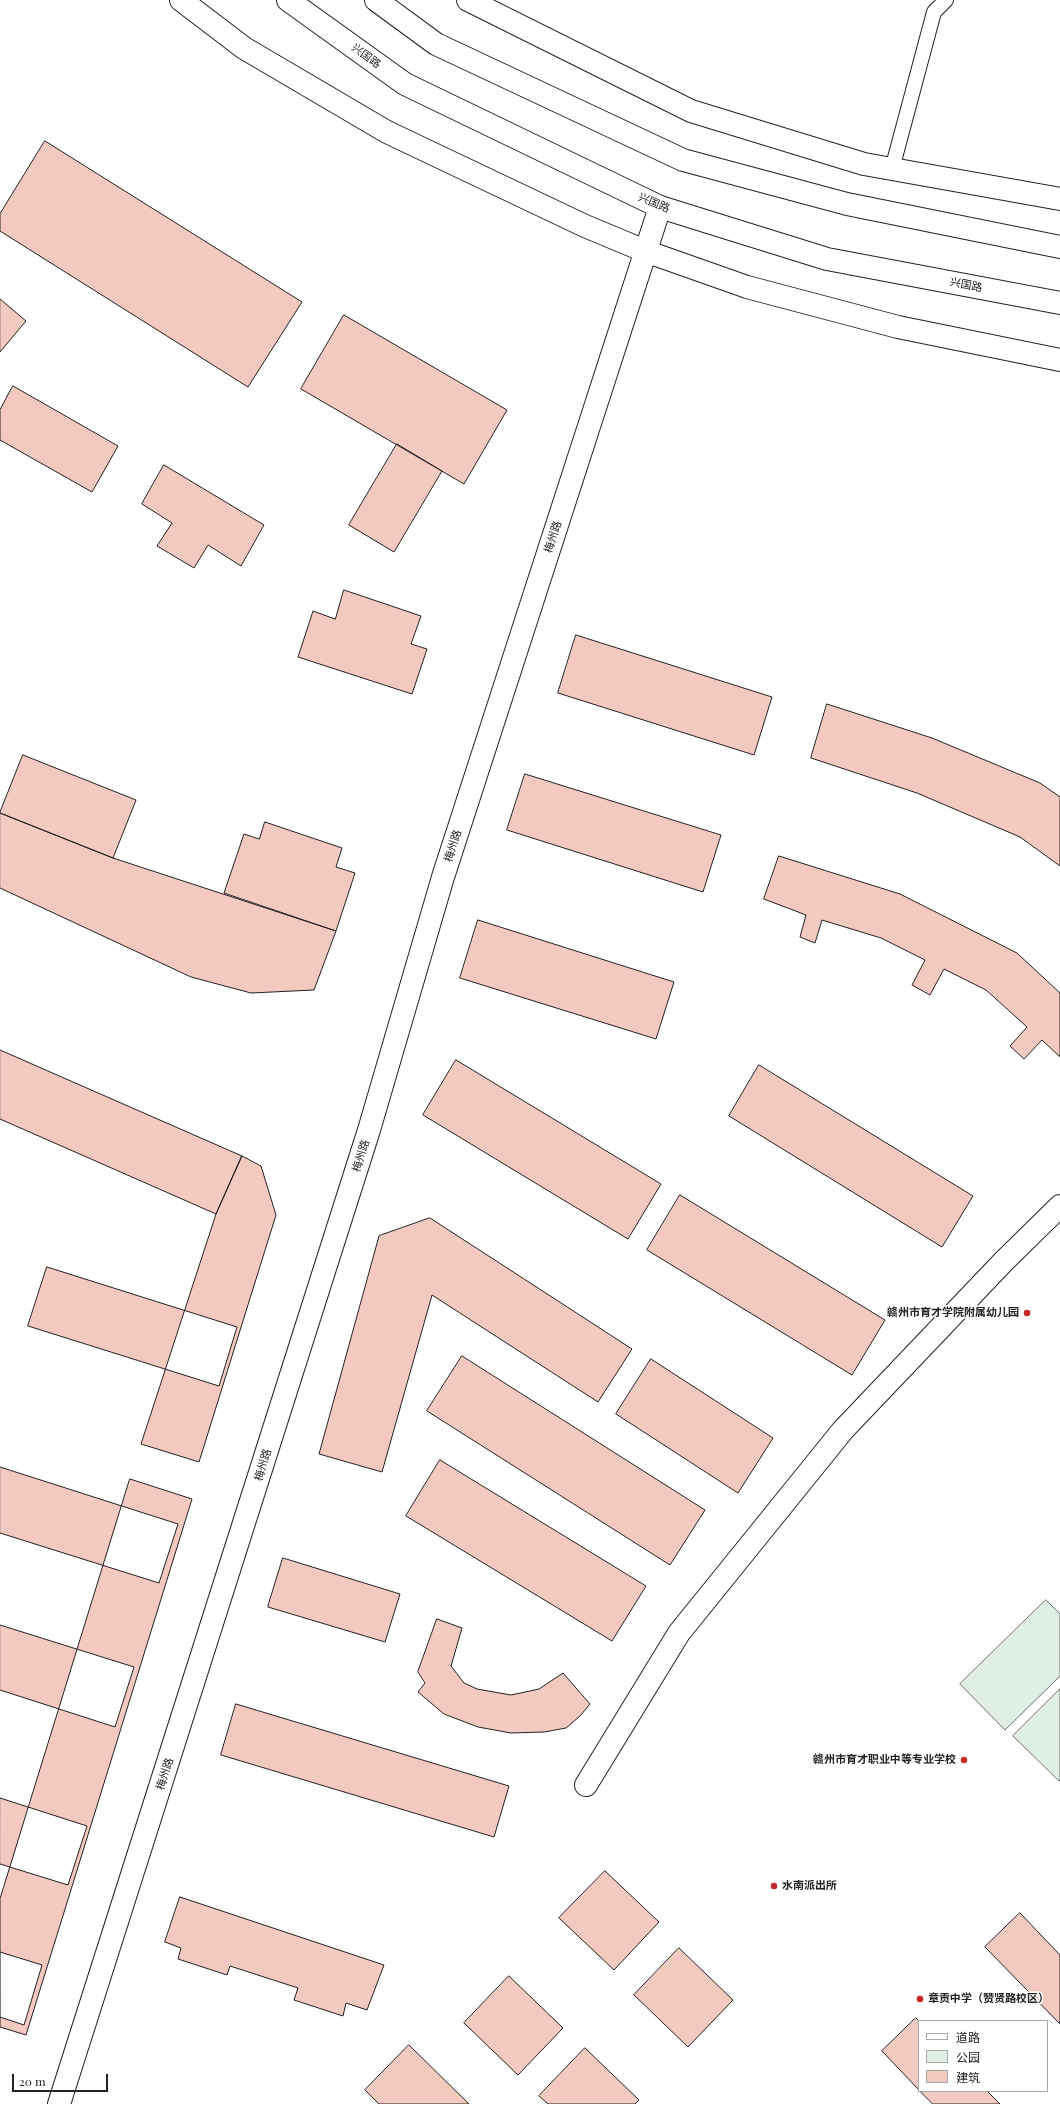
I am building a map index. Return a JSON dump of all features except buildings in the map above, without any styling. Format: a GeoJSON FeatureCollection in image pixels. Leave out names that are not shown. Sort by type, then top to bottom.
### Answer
{"type":"FeatureCollection","features":[{"type":"Feature","properties":{"kind":"street"},"geometry":{"type":"LineString","coordinates":[[181,0],[244,48],[387,132],[585,226],[645,251],[746,287],[898,327],[1060,360]]}},
{"type":"Feature","properties":{"kind":"street","name":"兴国路"},"geometry":{"type":"LineString","coordinates":[[288,0],[405,84],[660,208],[827,259],[1060,303]]}},
{"type":"Feature","properties":{"kind":"street"},"geometry":{"type":"LineString","coordinates":[[376,0],[436,44],[683,160],[847,204],[1060,247]]}},
{"type":"Feature","properties":{"kind":"street"},"geometry":{"type":"LineString","coordinates":[[468,0],[690,112],[864,164],[1060,199]]}},
{"type":"Feature","properties":{"kind":"street","name":"梅州路"},"geometry":{"type":"LineString","coordinates":[[59,2104],[366,1137],[446,869],[660,208]]}},
{"type":"Feature","properties":{"kind":"street"},"geometry":{"type":"LineString","coordinates":[[586,1785],[679,1633],[838,1437],[1004,1261],[1060,1206]]}},
{"type":"Feature","properties":{"kind":"lane"},"geometry":{"type":"LineString","coordinates":[[892,170],[934,12],[946,0]]}},
{"type":"Feature","properties":{"kind":"green space"},"geometry":{"type":"Polygon","coordinates":[[[1046,1600],[1060,1614],[1060,1676],[1005,1730],[960,1684],[1046,1600]]]}},
{"type":"Feature","properties":{"kind":"green space"},"geometry":{"type":"Polygon","coordinates":[[[1060,1689],[1060,1780],[1059,1781],[1013,1736],[1060,1689]]]}},
{"type":"Feature","properties":{"kind":"place","name":"赣州市育才学院附属幼儿园"},"geometry":{"type":"Point","coordinates":[1027,1313]}},
{"type":"Feature","properties":{"kind":"place","name":"赣州市育才职业中等专业学校"},"geometry":{"type":"Point","coordinates":[964,1760]}},
{"type":"Feature","properties":{"kind":"place","name":"水南派出所"},"geometry":{"type":"Point","coordinates":[774,1886]}},
{"type":"Feature","properties":{"kind":"place","name":"章贡中学（赞贤路校区）"},"geometry":{"type":"Point","coordinates":[920,1999]}}]}
